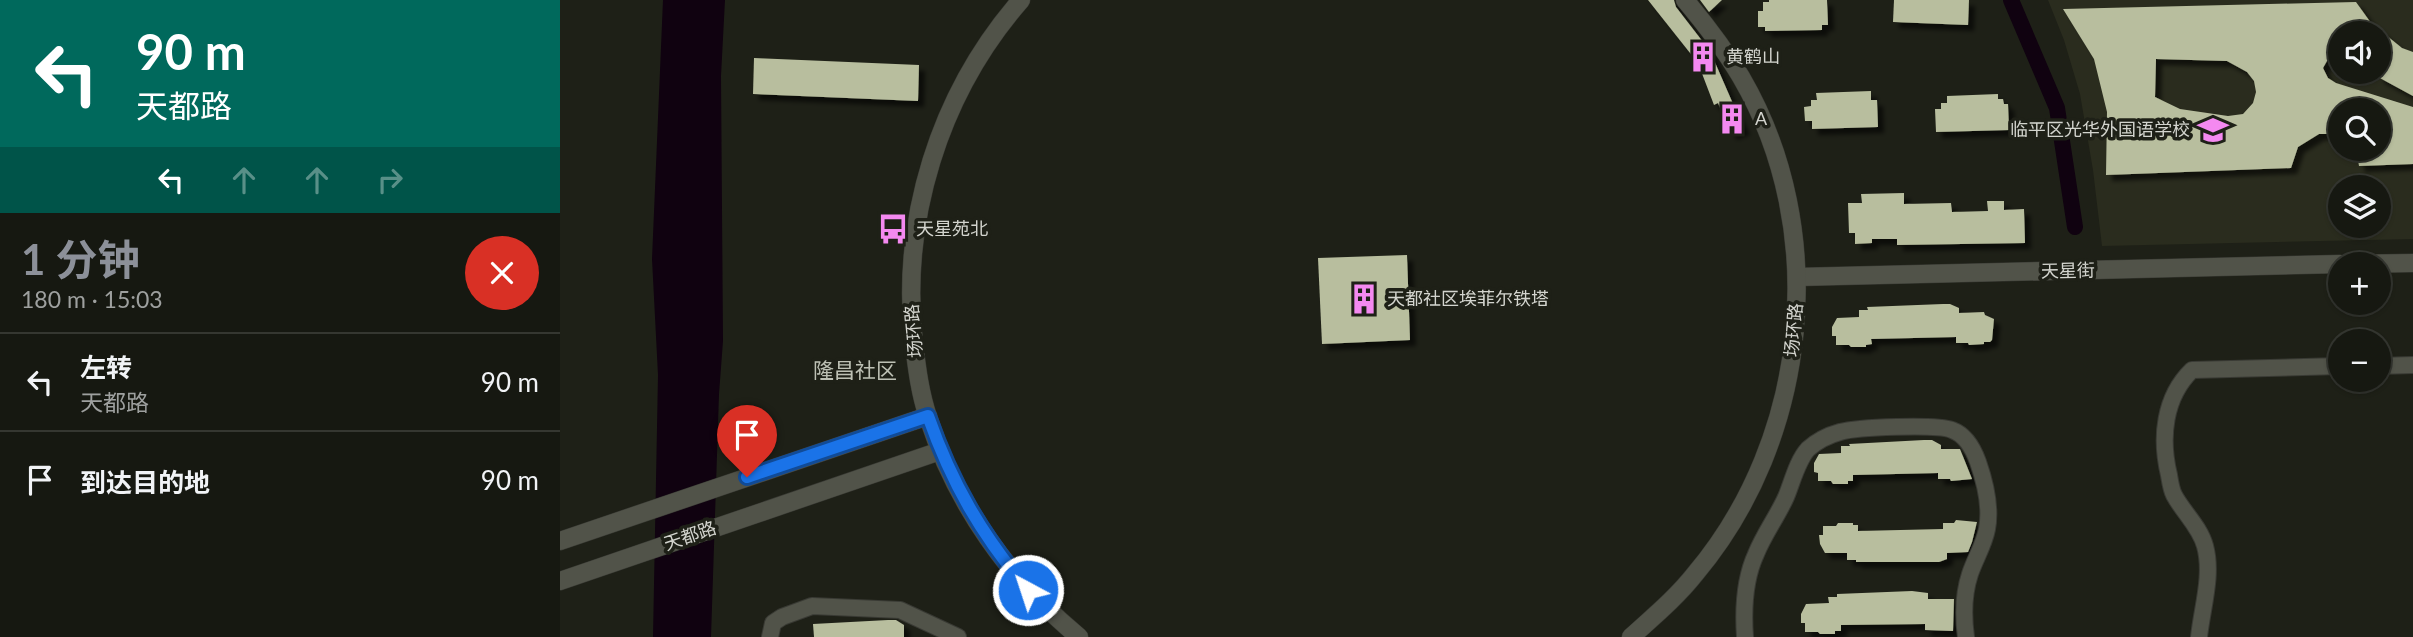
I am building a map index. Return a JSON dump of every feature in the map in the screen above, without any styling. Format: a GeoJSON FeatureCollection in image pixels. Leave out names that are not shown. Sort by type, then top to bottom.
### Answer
{"type":"FeatureCollection","features":[{"type":"Feature","properties":{"kind":"main road","name":"场环路"},"geometry":{"type":"LineString","coordinates":[[1021,0],[986,45],[958,93],[941,130],[927,172],[915,227],[911,281],[912,323],[916,362],[928,416],[940,451],[975,520],[998,554],[1028,590],[1079,637]]}},
{"type":"Feature","properties":{"kind":"main road","name":"场环路"},"geometry":{"type":"LineString","coordinates":[[1631,637],[1666,606],[1696,573],[1730,526],[1755,480],[1777,423],[1791,365],[1797,313],[1797,277],[1791,220],[1781,173],[1765,128],[1742,79],[1694,3]]}},
{"type":"Feature","properties":{"kind":"main road"},"geometry":{"type":"LineString","coordinates":[[2391,263],[2413,263]]}},
{"type":"Feature","properties":{"kind":"main road","name":"天星街"},"geometry":{"type":"LineString","coordinates":[[1797,277],[2328,264]]}},
{"type":"Feature","properties":{"kind":"main road"},"geometry":{"type":"LineString","coordinates":[[560,541],[928,416]]}},
{"type":"Feature","properties":{"kind":"main road","name":"天都路"},"geometry":{"type":"LineString","coordinates":[[560,581],[940,451]]}},
{"type":"Feature","properties":{"kind":"street"},"geometry":{"type":"LineString","coordinates":[[2391,366],[2413,365]]}},
{"type":"Feature","properties":{"kind":"street"},"geometry":{"type":"LineString","coordinates":[[2199,637],[2208,582],[2205,545],[2173,494],[2163,450],[2168,411],[2179,382],[2192,369],[2328,366]]}},
{"type":"Feature","properties":{"kind":"street"},"geometry":{"type":"LineString","coordinates":[[1745,637],[1744,601],[1750,570],[1806,452],[1827,436],[1843,431],[1930,427],[1950,429],[1969,443],[1984,484],[1987,531],[1964,598],[1966,637]]}},
{"type":"Feature","properties":{"kind":"street"},"geometry":{"type":"LineString","coordinates":[[770,637],[773,623],[812,606],[900,610],[958,637]]}},
{"type":"Feature","properties":{"kind":"shaded area"},"geometry":{"type":"Polygon","coordinates":[[[663,0],[725,0],[721,76],[723,341],[711,637],[653,637],[658,375],[652,259],[663,0]]]}},
{"type":"Feature","properties":{"kind":"shaded area","name":"临平区光华外国语学校"},"geometry":{"type":"Polygon","coordinates":[[[2048,0],[2413,0],[2413,239],[2102,246],[2080,94],[2064,40],[2048,0]]]}},
{"type":"Feature","properties":{"kind":"building","name":"黄鹤山"},"geometry":{"type":"Polygon","coordinates":[[[1648,0],[1674,0],[1676,7],[1710,51],[1744,129],[1731,134],[1718,103],[1714,105],[1698,63],[1648,0]]]}},
{"type":"Feature","properties":{"kind":"building"},"geometry":{"type":"Polygon","coordinates":[[[1700,0],[1722,0],[1709,12],[1700,0]]]}},
{"type":"Feature","properties":{"kind":"building"},"geometry":{"type":"Polygon","coordinates":[[[1827,0],[1828,25],[1822,25],[1822,30],[1765,31],[1765,27],[1758,27],[1758,11],[1763,11],[1763,2],[1827,0]]]}},
{"type":"Feature","properties":{"kind":"building"},"geometry":{"type":"Polygon","coordinates":[[[1894,0],[1969,0],[1968,25],[1893,22],[1894,0]]]}},
{"type":"Feature","properties":{"kind":"building"},"geometry":{"type":"Polygon","coordinates":[[[2356,2],[2370,21],[2328,21],[2328,59],[2323,68],[2328,84],[2339,84],[2384,98],[2328,98],[2328,134],[2319,134],[2298,147],[2291,168],[2106,175],[2107,112],[2094,59],[2063,9],[2356,2]],[[2156,59],[2155,97],[2180,109],[2228,116],[2243,114],[2253,103],[2256,92],[2254,81],[2247,72],[2227,61],[2156,59]]]}},
{"type":"Feature","properties":{"kind":"building"},"geometry":{"type":"Polygon","coordinates":[[[2391,39],[2402,48],[2413,52],[2413,96],[2391,84],[2391,39]]]}},
{"type":"Feature","properties":{"kind":"building"},"geometry":{"type":"Polygon","coordinates":[[[754,58],[919,65],[918,101],[753,94],[754,58]]]}},
{"type":"Feature","properties":{"kind":"building"},"geometry":{"type":"Polygon","coordinates":[[[1871,91],[1871,100],[1877,100],[1878,127],[1812,129],[1812,121],[1805,121],[1804,107],[1811,106],[1811,100],[1817,100],[1816,93],[1871,91]]]}},
{"type":"Feature","properties":{"kind":"building"},"geometry":{"type":"Polygon","coordinates":[[[1998,94],[1998,99],[2003,99],[2004,104],[2008,104],[2009,130],[1936,132],[1935,109],[1941,109],[1941,103],[1947,103],[1947,96],[1998,94]]]}},
{"type":"Feature","properties":{"kind":"building"},"geometry":{"type":"Polygon","coordinates":[[[2391,100],[2413,107],[2413,164],[2359,166],[2358,161],[2391,161],[2391,100]]]}},
{"type":"Feature","properties":{"kind":"building"},"geometry":{"type":"Polygon","coordinates":[[[1904,193],[1904,204],[1951,203],[1952,212],[1988,211],[1987,201],[2004,201],[2004,210],[2024,209],[2025,243],[1897,245],[1897,239],[1872,239],[1872,243],[1855,244],[1855,233],[1849,233],[1848,203],[1862,203],[1861,194],[1904,193]]]}},
{"type":"Feature","properties":{"kind":"building","name":"天都社区埃菲尔铁塔"},"geometry":{"type":"Polygon","coordinates":[[[1407,255],[1410,340],[1322,344],[1318,258],[1407,255]]]}},
{"type":"Feature","properties":{"kind":"building"},"geometry":{"type":"Polygon","coordinates":[[[1950,304],[1959,308],[1959,313],[1984,312],[1994,319],[1992,340],[1984,344],[1969,345],[1956,343],[1956,337],[1871,339],[1872,344],[1866,347],[1851,347],[1836,345],[1836,336],[1832,336],[1832,327],[1837,318],[1859,317],[1859,310],[1868,310],[1867,307],[1950,304]]]}},
{"type":"Feature","properties":{"kind":"building"},"geometry":{"type":"Polygon","coordinates":[[[1932,440],[1941,445],[1941,449],[1960,449],[1972,479],[1938,479],[1938,473],[1853,475],[1853,481],[1848,481],[1848,484],[1833,484],[1831,481],[1818,481],[1818,473],[1814,472],[1814,463],[1819,454],[1841,453],[1841,446],[1932,440]]]}},
{"type":"Feature","properties":{"kind":"building"},"geometry":{"type":"Polygon","coordinates":[[[1956,520],[1977,522],[1968,552],[1947,553],[1947,559],[1939,562],[1856,562],[1847,560],[1847,553],[1825,553],[1820,544],[1819,535],[1823,535],[1823,526],[1836,526],[1838,523],[1858,525],[1858,531],[1943,529],[1943,523],[1954,523],[1956,520]]]}},
{"type":"Feature","properties":{"kind":"building"},"geometry":{"type":"Polygon","coordinates":[[[1912,591],[1928,593],[1928,599],[1954,599],[1953,631],[1925,630],[1925,624],[1841,625],[1841,631],[1835,631],[1835,634],[1820,634],[1805,632],[1805,623],[1801,623],[1801,614],[1806,604],[1829,603],[1828,597],[1837,597],[1837,594],[1912,591]]]}},
{"type":"Feature","properties":{"kind":"building"},"geometry":{"type":"Polygon","coordinates":[[[896,620],[904,625],[904,637],[814,637],[813,624],[896,620]]]}},
{"type":"Feature","properties":{"kind":"waterway"},"geometry":{"type":"LineString","coordinates":[[2011,0],[2057,108],[2075,227]]}},
{"type":"Feature","properties":{"kind":"place","name":"黄鹤山"},"geometry":{"type":"Point","coordinates":[1703,57]}},
{"type":"Feature","properties":{"kind":"place","name":"A"},"geometry":{"type":"Point","coordinates":[1732,119]}},
{"type":"Feature","properties":{"kind":"place","name":"临平区光华外国语学校"},"geometry":{"type":"Point","coordinates":[2213,130]}},
{"type":"Feature","properties":{"kind":"place","name":"天星苑北"},"geometry":{"type":"Point","coordinates":[893,229]}},
{"type":"Feature","properties":{"kind":"place","name":"天都社区埃菲尔铁塔"},"geometry":{"type":"Point","coordinates":[1364,299]}},
{"type":"Feature","properties":{"kind":"district","name":"隆昌社区"},"geometry":{"type":"Point","coordinates":[855,371]}},
{"type":"Feature","properties":{"kind":"route"},"geometry":{"type":"LineString","coordinates":[[747,477],[928,416],[940,451],[975,520],[998,554],[1028,590]]}}]}
